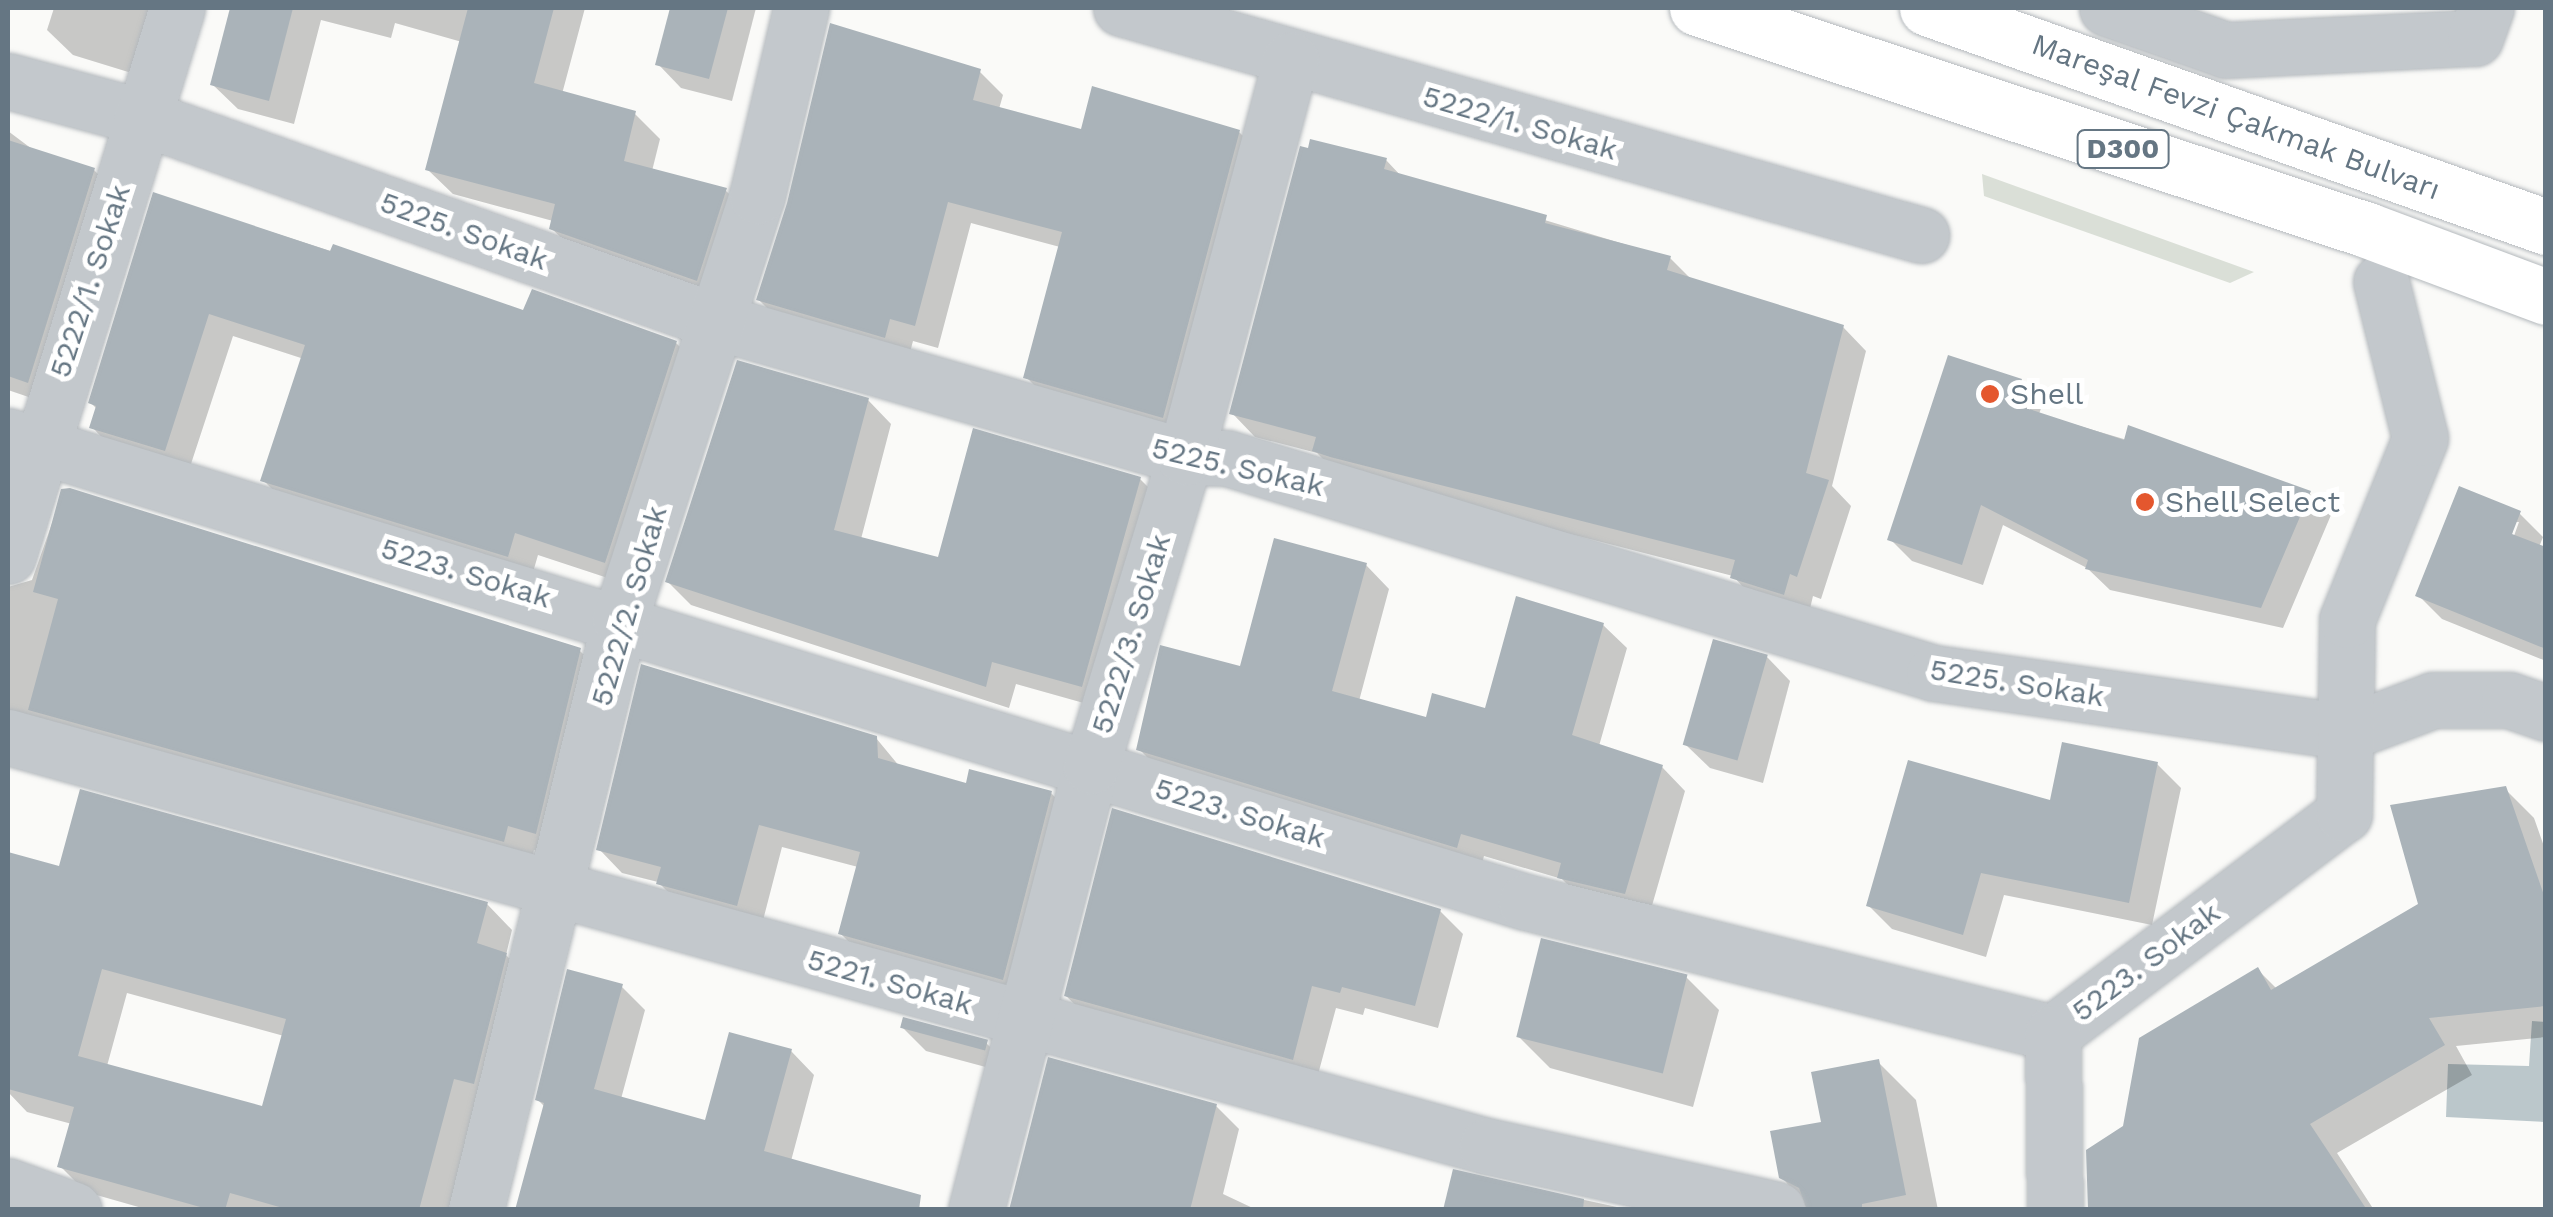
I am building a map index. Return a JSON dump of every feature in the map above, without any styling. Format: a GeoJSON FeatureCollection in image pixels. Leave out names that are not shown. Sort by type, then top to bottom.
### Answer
{"type":"FeatureCollection","features":[{"type":"Feature","properties":{"kind":"highway","name":"Mareşal Fevzi Çakmak Bulvarı"},"geometry":{"type":"LineString","coordinates":[[1697,8],[2367,230],[2546,297]]}},
{"type":"Feature","properties":{"kind":"highway","name":"Mareşal Fevzi Çakmak Bulvarı"},"geometry":{"type":"LineString","coordinates":[[1927,8],[2546,227]]}},
{"type":"Feature","properties":{"kind":"street","name":"5222/1. Sokak"},"geometry":{"type":"LineString","coordinates":[[8,556],[23,441],[142,118],[176,8]]}},
{"type":"Feature","properties":{"kind":"street","name":"5222/2. Sokak"},"geometry":{"type":"LineString","coordinates":[[476,1210],[620,619],[757,196],[801,8]]}},
{"type":"Feature","properties":{"kind":"street","name":"5222/1. Sokak"},"geometry":{"type":"LineString","coordinates":[[1121,8],[1291,60],[1921,234]]}},
{"type":"Feature","properties":{"kind":"street"},"geometry":{"type":"LineString","coordinates":[[2081,8],[2117,73]]}},
{"type":"Feature","properties":{"kind":"street"},"geometry":{"type":"LineString","coordinates":[[2107,8],[2226,50],[2474,38],[2486,8]]}},
{"type":"Feature","properties":{"kind":"street","name":"5222/3. Sokak"},"geometry":{"type":"LineString","coordinates":[[976,1210],[1091,766],[1185,457],[1291,60]]}},
{"type":"Feature","properties":{"kind":"street","name":"5225. Sokak"},"geometry":{"type":"LineString","coordinates":[[8,80],[142,118],[718,322],[1185,457],[1227,458],[1934,673],[2348,732],[2433,700],[2509,700],[2546,713]]}},
{"type":"Feature","properties":{"kind":"street"},"geometry":{"type":"LineString","coordinates":[[2348,732],[2347,620],[2420,438],[2381,282]]}},
{"type":"Feature","properties":{"kind":"street","name":"5223. Sokak"},"geometry":{"type":"LineString","coordinates":[[23,441],[620,619],[1526,902],[2053,1033],[2344,814],[2348,732]]}},
{"type":"Feature","properties":{"kind":"street","name":"5221. Sokak"},"geometry":{"type":"LineString","coordinates":[[8,737],[1487,1146],[1777,1210]]}},
{"type":"Feature","properties":{"kind":"street"},"geometry":{"type":"LineString","coordinates":[[2053,1033],[2055,1210]]}},
{"type":"Feature","properties":{"kind":"street"},"geometry":{"type":"LineString","coordinates":[[8,1186],[74,1210]]}},
{"type":"Feature","properties":{"kind":"shaded area"},"geometry":{"type":"Polygon","coordinates":[[[1982,174],[2254,272],[2230,283],[1984,196],[1982,174]]]}},
{"type":"Feature","properties":{"kind":"shaded area"},"geometry":{"type":"Polygon","coordinates":[[[2532,1021],[2545,1022],[2545,1122],[2446,1117],[2448,1064],[2529,1066],[2532,1021]]]}},
{"type":"Feature","properties":{"kind":"building"},"geometry":{"type":"Polygon","coordinates":[[[230,8],[293,8],[269,101],[210,85],[230,8]]]}},
{"type":"Feature","properties":{"kind":"building"},"geometry":{"type":"Polygon","coordinates":[[[468,8],[554,8],[534,83],[636,111],[624,161],[727,188],[697,281],[549,229],[555,204],[425,170],[468,8]]]}},
{"type":"Feature","properties":{"kind":"building"},"geometry":{"type":"Polygon","coordinates":[[[670,8],[728,8],[709,79],[655,65],[670,8]]]}},
{"type":"Feature","properties":{"kind":"building"},"geometry":{"type":"Polygon","coordinates":[[[830,23],[981,69],[973,100],[1081,129],[1092,86],[1240,130],[1163,418],[1023,378],[1062,232],[948,202],[915,326],[890,319],[885,338],[756,300],[787,203],[830,23]]]}},
{"type":"Feature","properties":{"kind":"building"},"geometry":{"type":"Polygon","coordinates":[[[1310,139],[1387,158],[1384,169],[1547,215],[1545,223],[1671,256],[1667,270],[1844,325],[1806,473],[1829,480],[1797,577],[1790,574],[1784,595],[1730,578],[1735,560],[1330,457],[1312,451],[1316,437],[1229,414],[1300,146],[1308,148],[1310,139]]]}},
{"type":"Feature","properties":{"kind":"building"},"geometry":{"type":"Polygon","coordinates":[[[8,140],[95,168],[28,383],[8,376],[8,140]]]}},
{"type":"Feature","properties":{"kind":"building"},"geometry":{"type":"Polygon","coordinates":[[[153,192],[330,251],[333,244],[523,310],[532,289],[677,341],[605,563],[515,533],[508,557],[260,481],[305,345],[209,314],[165,451],[89,428],[96,406],[88,403],[153,192]]]}},
{"type":"Feature","properties":{"kind":"building"},"geometry":{"type":"Polygon","coordinates":[[[1948,355],[2022,379],[2014,404],[2124,440],[2128,425],[2311,491],[2261,608],[2085,569],[2088,560],[1981,505],[1962,565],[1887,540],[1948,355]]]}},
{"type":"Feature","properties":{"kind":"building"},"geometry":{"type":"Polygon","coordinates":[[[737,360],[869,398],[834,530],[938,557],[973,428],[1141,477],[1082,687],[992,662],[986,687],[665,582],[737,360]]]}},
{"type":"Feature","properties":{"kind":"building"},"geometry":{"type":"Polygon","coordinates":[[[2459,486],[2521,511],[2512,534],[2546,547],[2546,649],[2415,596],[2459,486]]]}},
{"type":"Feature","properties":{"kind":"building"},"geometry":{"type":"Polygon","coordinates":[[[70,488],[581,648],[536,834],[508,826],[504,842],[28,710],[58,599],[33,592],[61,489],[70,488]]]}},
{"type":"Feature","properties":{"kind":"building"},"geometry":{"type":"Polygon","coordinates":[[[1274,538],[1367,563],[1332,691],[1426,717],[1432,693],[1485,708],[1516,596],[1604,623],[1572,735],[1663,765],[1625,894],[1557,878],[1561,863],[1461,834],[1457,848],[1136,750],[1160,645],[1240,666],[1274,538]]]}},
{"type":"Feature","properties":{"kind":"building"},"geometry":{"type":"Polygon","coordinates":[[[1713,639],[1768,655],[1737,760],[1683,745],[1713,639]]]}},
{"type":"Feature","properties":{"kind":"building"},"geometry":{"type":"Polygon","coordinates":[[[641,664],[877,736],[878,758],[966,783],[969,769],[1052,791],[1003,980],[838,934],[860,852],[759,825],[737,906],[656,884],[661,867],[596,850],[641,664]]]}},
{"type":"Feature","properties":{"kind":"building"},"geometry":{"type":"Polygon","coordinates":[[[2062,742],[2158,762],[2129,903],[1981,873],[1963,935],[1866,906],[1908,760],[2050,800],[2062,742]]]}},
{"type":"Feature","properties":{"kind":"building"},"geometry":{"type":"Polygon","coordinates":[[[2506,786],[2546,901],[2546,1006],[2429,1018],[2445,1045],[2310,1124],[2367,1210],[2088,1210],[2086,1150],[2123,1126],[2139,1038],[2258,967],[2271,990],[2418,904],[2390,805],[2506,786]]]}},
{"type":"Feature","properties":{"kind":"building"},"geometry":{"type":"Polygon","coordinates":[[[80,789],[488,902],[477,943],[507,953],[474,1084],[454,1079],[419,1210],[290,1210],[230,1193],[225,1210],[211,1210],[57,1167],[74,1107],[8,1089],[8,852],[59,866],[80,789]],[[102,969],[78,1056],[262,1106],[286,1019],[102,969]]]}},
{"type":"Feature","properties":{"kind":"building"},"geometry":{"type":"Polygon","coordinates":[[[1112,808],[1441,909],[1415,1006],[1342,987],[1340,993],[1312,986],[1293,1060],[1064,996],[1112,808]]]}},
{"type":"Feature","properties":{"kind":"building"},"geometry":{"type":"Polygon","coordinates":[[[1541,938],[1688,975],[1663,1074],[1516,1037],[1541,938]]]}},
{"type":"Feature","properties":{"kind":"building"},"geometry":{"type":"Polygon","coordinates":[[[567,969],[623,984],[594,1089],[705,1120],[729,1032],[792,1049],[764,1151],[921,1195],[919,1210],[515,1210],[544,1103],[535,1100],[567,969]]]}},
{"type":"Feature","properties":{"kind":"building"},"geometry":{"type":"Polygon","coordinates":[[[903,1017],[988,1040],[985,1050],[900,1028],[903,1017]]]}},
{"type":"Feature","properties":{"kind":"building"},"geometry":{"type":"Polygon","coordinates":[[[1048,1057],[1217,1104],[1190,1210],[1009,1210],[1048,1057]]]}},
{"type":"Feature","properties":{"kind":"building"},"geometry":{"type":"Polygon","coordinates":[[[1879,1059],[1906,1195],[1862,1204],[1862,1210],[1807,1210],[1799,1188],[1779,1178],[1770,1131],[1821,1122],[1811,1072],[1879,1059]]]}},
{"type":"Feature","properties":{"kind":"building"},"geometry":{"type":"Polygon","coordinates":[[[1453,1169],[1584,1199],[1583,1210],[1443,1210],[1453,1169]]]}},
{"type":"Feature","properties":{"kind":"place","name":"Shell"},"geometry":{"type":"Point","coordinates":[1990,394]}},
{"type":"Feature","properties":{"kind":"place","name":"Shell Select"},"geometry":{"type":"Point","coordinates":[2145,502]}}]}
